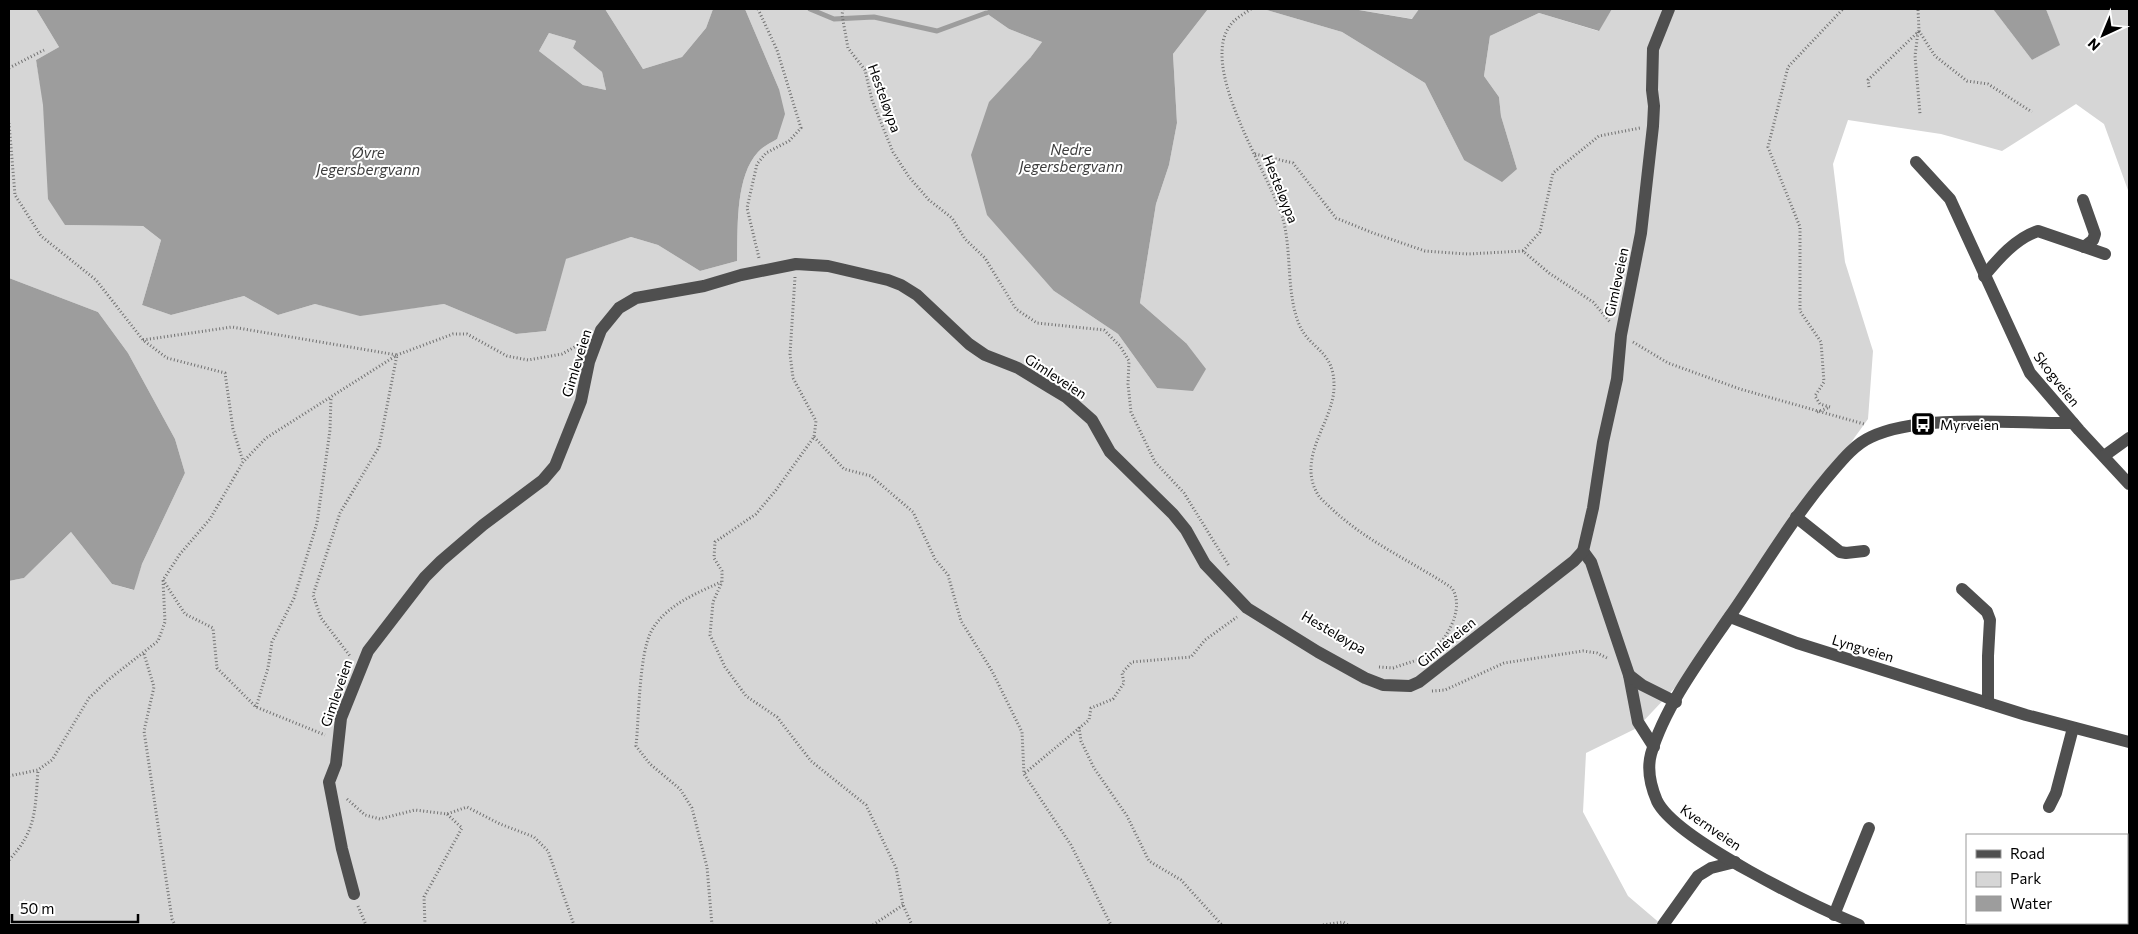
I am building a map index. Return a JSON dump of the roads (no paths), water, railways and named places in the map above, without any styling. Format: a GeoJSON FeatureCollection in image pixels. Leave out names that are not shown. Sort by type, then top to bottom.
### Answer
{"type":"FeatureCollection","features":[{"type":"Feature","properties":{"kind":"street","name":"Gimleveien"},"geometry":{"type":"LineString","coordinates":[[354,894],[342,849],[329,782],[336,764],[341,718],[362,662],[388,622],[425,577],[483,525],[543,480],[555,466],[581,401],[589,362],[601,330],[619,308],[636,298],[704,286],[762,270],[796,264],[828,266],[888,280],[917,295],[969,344],[986,355],[1018,368],[1066,397],[1092,420],[1110,452],[1173,514],[1197,547],[1205,564],[1247,608],[1278,629],[1365,678],[1383,685],[1410,686],[1435,671],[1465,644],[1574,560],[1583,550],[1593,508],[1603,442],[1609,422],[1617,379],[1621,335],[1641,233],[1653,126],[1653,50],[1659,30],[1669,9]]}},
{"type":"Feature","properties":{"kind":"street","name":"Skogveien"},"geometry":{"type":"LineString","coordinates":[[1916,162],[1950,199],[2030,373],[2073,424],[2129,484]]}},
{"type":"Feature","properties":{"kind":"street"},"geometry":{"type":"LineString","coordinates":[[2083,200],[2096,234],[2084,247]]}},
{"type":"Feature","properties":{"kind":"street"},"geometry":{"type":"LineString","coordinates":[[1984,276],[1993,265],[2028,234],[2038,231],[2105,254]]}},
{"type":"Feature","properties":{"kind":"street"},"geometry":{"type":"LineString","coordinates":[[1730,617],[1796,517],[1841,461],[1865,440],[1890,430],[1960,422],[2073,424]]}},
{"type":"Feature","properties":{"kind":"street"},"geometry":{"type":"LineString","coordinates":[[2104,456],[2129,438]]}},
{"type":"Feature","properties":{"kind":"street"},"geometry":{"type":"LineString","coordinates":[[1796,517],[1840,552],[1853,553],[1864,551]]}},
{"type":"Feature","properties":{"kind":"street"},"geometry":{"type":"LineString","coordinates":[[1583,550],[1591,562],[1629,675],[1638,722],[1654,747]]}},
{"type":"Feature","properties":{"kind":"street"},"geometry":{"type":"LineString","coordinates":[[1962,589],[1987,612],[1990,620],[1988,703]]}},
{"type":"Feature","properties":{"kind":"street","name":"Kvernveien"},"geometry":{"type":"LineString","coordinates":[[1730,617],[1691,674],[1650,756],[1649,776],[1658,803],[1679,826],[1735,862],[1780,888],[1834,915],[1859,925]]}},
{"type":"Feature","properties":{"kind":"street","name":"Lyngveien"},"geometry":{"type":"LineString","coordinates":[[1730,617],[1797,643],[1988,703],[2129,742]]}},
{"type":"Feature","properties":{"kind":"street"},"geometry":{"type":"LineString","coordinates":[[1629,675],[1642,685],[1676,702]]}},
{"type":"Feature","properties":{"kind":"street"},"geometry":{"type":"LineString","coordinates":[[2049,807],[2056,793],[2073,728]]}},
{"type":"Feature","properties":{"kind":"street"},"geometry":{"type":"LineString","coordinates":[[1834,915],[1869,828]]}},
{"type":"Feature","properties":{"kind":"street"},"geometry":{"type":"LineString","coordinates":[[1663,925],[1698,876],[1711,868],[1735,862]]}},
{"type":"Feature","properties":{"kind":"water","name":"Øvre Jegersbergvann"},"geometry":{"type":"Polygon","coordinates":[[[36,9],[605,9],[643,69],[682,57],[706,28],[713,9],[745,9],[779,89],[785,114],[777,139],[758,152],[745,175],[739,203],[737,261],[700,271],[658,245],[631,237],[566,259],[546,331],[516,334],[444,304],[360,316],[315,304],[278,315],[244,296],[171,315],[142,305],[161,240],[143,226],[65,225],[48,199],[43,105],[36,60],[59,47],[36,9]],[[549,33],[539,51],[583,85],[606,90],[602,72],[573,48],[576,41],[549,33]]]}},
{"type":"Feature","properties":{"kind":"water","name":"Nedre Jegersbergvann"},"geometry":{"type":"Polygon","coordinates":[[[988,9],[1208,9],[1173,54],[1177,123],[1169,165],[1156,204],[1140,303],[1186,343],[1206,369],[1193,391],[1157,388],[1118,334],[1054,291],[987,215],[971,155],[989,102],[1030,58],[1042,42],[1009,29],[986,13],[988,9]]]}},
{"type":"Feature","properties":{"kind":"water"},"geometry":{"type":"Polygon","coordinates":[[[1263,9],[1353,9],[1412,19],[1419,9],[1612,9],[1599,31],[1539,13],[1490,36],[1484,76],[1499,97],[1501,116],[1517,169],[1502,182],[1464,160],[1425,83],[1342,32],[1263,9]]]}},
{"type":"Feature","properties":{"kind":"water"},"geometry":{"type":"Polygon","coordinates":[[[1993,9],[2046,9],[2060,45],[2032,60],[1993,9]]]}},
{"type":"Feature","properties":{"kind":"water"},"geometry":{"type":"Polygon","coordinates":[[[9,278],[98,312],[128,353],[175,439],[185,473],[142,564],[134,590],[112,584],[71,532],[24,578],[9,581],[9,278]]]}},
{"type":"Feature","properties":{"kind":"waterway"},"geometry":{"type":"LineString","coordinates":[[810,9],[834,19],[874,17],[937,31],[986,13]]}},
{"type":"Feature","properties":{"kind":"place","name":"Myrveien"},"geometry":{"type":"Point","coordinates":[1923,424]}}]}
